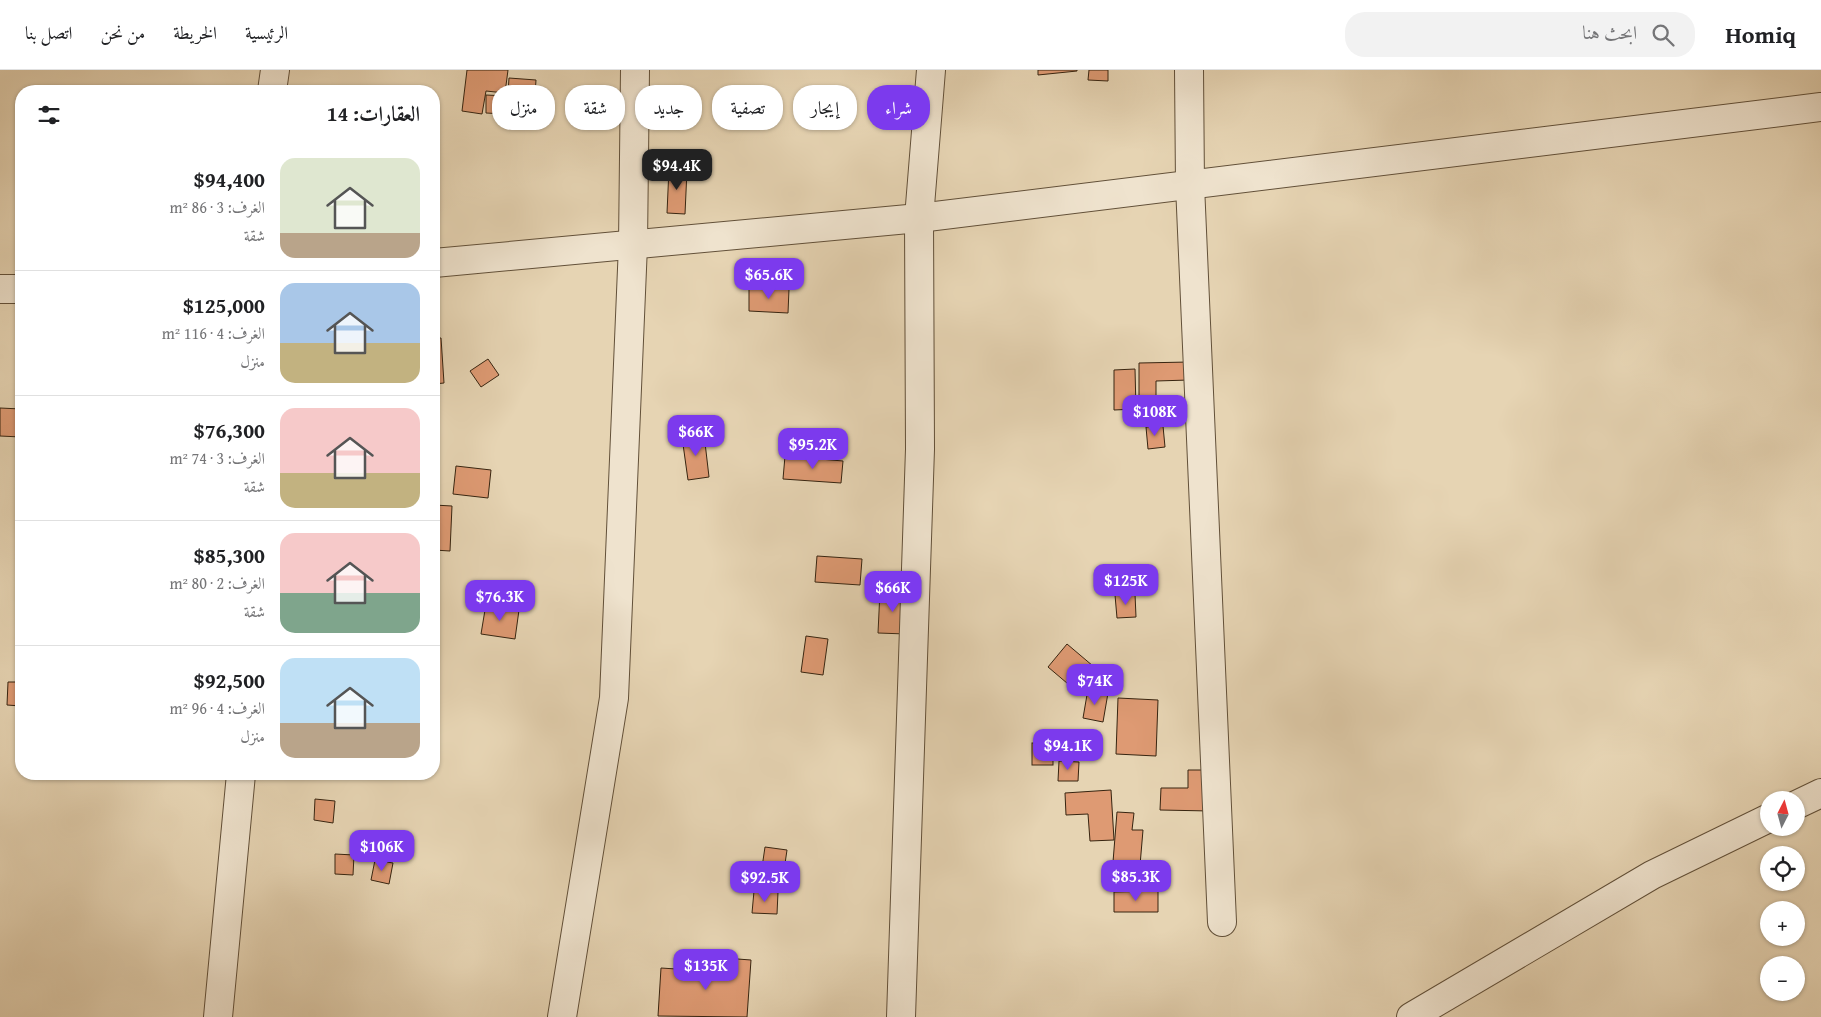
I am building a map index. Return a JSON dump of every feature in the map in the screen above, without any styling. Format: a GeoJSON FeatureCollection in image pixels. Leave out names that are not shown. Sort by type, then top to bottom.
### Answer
{"type":"FeatureCollection","features":[{"type":"Feature","properties":{"kind":"street"},"geometry":{"type":"LineString","coordinates":[[273,85],[275,70]]}},
{"type":"Feature","properties":{"kind":"street"},"geometry":{"type":"LineString","coordinates":[[562,1017],[614,698],[633,245],[635,70]]}},
{"type":"Feature","properties":{"kind":"street"},"geometry":{"type":"LineString","coordinates":[[901,1017],[920,449],[919,218],[931,70]]}},
{"type":"Feature","properties":{"kind":"street"},"geometry":{"type":"LineString","coordinates":[[1189,70],[1190,184],[1222,922]]}},
{"type":"Feature","properties":{"kind":"street"},"geometry":{"type":"LineString","coordinates":[[440,262],[919,218],[1821,107]]}},
{"type":"Feature","properties":{"kind":"street"},"geometry":{"type":"LineString","coordinates":[[0,289],[15,289]]}},
{"type":"Feature","properties":{"kind":"street"},"geometry":{"type":"LineString","coordinates":[[218,1017],[240,780]]}},
{"type":"Feature","properties":{"kind":"street"},"geometry":{"type":"LineString","coordinates":[[1805,801],[1821,793]]}},
{"type":"Feature","properties":{"kind":"street"},"geometry":{"type":"LineString","coordinates":[[1412,1017],[1652,875],[1760,822]]}},
{"type":"Feature","properties":{"kind":"building"},"geometry":{"type":"Polygon","coordinates":[[[467,70],[508,70],[506,85],[492,85],[492,92],[486,91],[482,114],[462,111],[467,70]]]}},
{"type":"Feature","properties":{"kind":"building"},"geometry":{"type":"Polygon","coordinates":[[[1038,70],[1077,70],[1077,71],[1038,75],[1038,70]]]}},
{"type":"Feature","properties":{"kind":"building"},"geometry":{"type":"Polygon","coordinates":[[[1089,70],[1108,70],[1108,81],[1088,80],[1089,70]]]}},
{"type":"Feature","properties":{"kind":"building"},"geometry":{"type":"Polygon","coordinates":[[[509,78],[536,80],[536,85],[509,85],[509,78]]]}},
{"type":"Feature","properties":{"kind":"building"},"geometry":{"type":"Polygon","coordinates":[[[486,95],[492,95],[492,113],[486,113],[486,95]]]}},
{"type":"Feature","properties":{"kind":"building"},"geometry":{"type":"Polygon","coordinates":[[[669,168],[687,170],[685,214],[667,213],[669,168]]]}},
{"type":"Feature","properties":{"kind":"building"},"geometry":{"type":"Polygon","coordinates":[[[749,287],[789,289],[788,313],[749,311],[749,287]]]}},
{"type":"Feature","properties":{"kind":"building"},"geometry":{"type":"Polygon","coordinates":[[[440,338],[441,338],[444,383],[440,383],[440,338]]]}},
{"type":"Feature","properties":{"kind":"building"},"geometry":{"type":"Polygon","coordinates":[[[488,359],[499,375],[481,387],[470,371],[488,359]]]}},
{"type":"Feature","properties":{"kind":"building"},"geometry":{"type":"Polygon","coordinates":[[[1189,362],[1189,380],[1156,381],[1156,411],[1139,412],[1139,363],[1189,362]]]}},
{"type":"Feature","properties":{"kind":"building"},"geometry":{"type":"Polygon","coordinates":[[[1135,369],[1136,409],[1114,410],[1114,370],[1135,369]]]}},
{"type":"Feature","properties":{"kind":"building"},"geometry":{"type":"Polygon","coordinates":[[[0,408],[15,409],[15,437],[0,436],[0,408]]]}},
{"type":"Feature","properties":{"kind":"building"},"geometry":{"type":"Polygon","coordinates":[[[1163,426],[1165,447],[1148,449],[1146,427],[1163,426]]]}},
{"type":"Feature","properties":{"kind":"building"},"geometry":{"type":"Polygon","coordinates":[[[704,434],[709,477],[688,480],[682,437],[704,434]]]}},
{"type":"Feature","properties":{"kind":"building"},"geometry":{"type":"Polygon","coordinates":[[[785,456],[843,461],[841,483],[783,479],[785,456]]]}},
{"type":"Feature","properties":{"kind":"building"},"geometry":{"type":"Polygon","coordinates":[[[456,466],[491,470],[488,498],[453,494],[456,466]]]}},
{"type":"Feature","properties":{"kind":"building"},"geometry":{"type":"Polygon","coordinates":[[[440,505],[452,506],[450,551],[440,550],[440,505]]]}},
{"type":"Feature","properties":{"kind":"building"},"geometry":{"type":"Polygon","coordinates":[[[817,556],[862,559],[860,585],[815,582],[817,556]]]}},
{"type":"Feature","properties":{"kind":"building"},"geometry":{"type":"Polygon","coordinates":[[[880,591],[909,593],[906,634],[878,633],[880,591]]]}},
{"type":"Feature","properties":{"kind":"building"},"geometry":{"type":"Polygon","coordinates":[[[1135,594],[1136,617],[1117,618],[1115,595],[1135,594]]]}},
{"type":"Feature","properties":{"kind":"building"},"geometry":{"type":"Polygon","coordinates":[[[486,604],[519,610],[515,639],[481,634],[486,604]]]}},
{"type":"Feature","properties":{"kind":"building"},"geometry":{"type":"Polygon","coordinates":[[[806,636],[828,639],[823,675],[801,672],[806,636]]]}},
{"type":"Feature","properties":{"kind":"building"},"geometry":{"type":"Polygon","coordinates":[[[1067,644],[1093,666],[1074,689],[1048,667],[1067,644]]]}},
{"type":"Feature","properties":{"kind":"building"},"geometry":{"type":"Polygon","coordinates":[[[8,682],[15,682],[15,706],[7,705],[8,682]]]}},
{"type":"Feature","properties":{"kind":"building"},"geometry":{"type":"Polygon","coordinates":[[[1088,689],[1108,693],[1103,722],[1083,718],[1088,689]]]}},
{"type":"Feature","properties":{"kind":"building"},"geometry":{"type":"Polygon","coordinates":[[[1118,698],[1158,700],[1156,756],[1116,754],[1118,698]]]}},
{"type":"Feature","properties":{"kind":"building"},"geometry":{"type":"Polygon","coordinates":[[[1032,743],[1053,743],[1053,765],[1032,765],[1032,743]]]}},
{"type":"Feature","properties":{"kind":"building"},"geometry":{"type":"Polygon","coordinates":[[[1059,761],[1079,762],[1078,781],[1058,781],[1059,761]]]}},
{"type":"Feature","properties":{"kind":"building"},"geometry":{"type":"Polygon","coordinates":[[[1188,770],[1211,770],[1210,811],[1160,810],[1161,788],[1188,788],[1188,770]]]}},
{"type":"Feature","properties":{"kind":"building"},"geometry":{"type":"Polygon","coordinates":[[[1111,790],[1114,840],[1090,841],[1088,814],[1066,815],[1065,793],[1111,790]]]}},
{"type":"Feature","properties":{"kind":"building"},"geometry":{"type":"Polygon","coordinates":[[[315,799],[335,801],[333,823],[314,820],[315,799]]]}},
{"type":"Feature","properties":{"kind":"building"},"geometry":{"type":"Polygon","coordinates":[[[1117,812],[1134,813],[1132,830],[1143,830],[1138,889],[1111,887],[1117,812]]]}},
{"type":"Feature","properties":{"kind":"building"},"geometry":{"type":"Polygon","coordinates":[[[765,847],[787,850],[782,884],[760,881],[765,847]]]}},
{"type":"Feature","properties":{"kind":"building"},"geometry":{"type":"Polygon","coordinates":[[[335,854],[354,855],[353,875],[335,874],[335,854]]]}},
{"type":"Feature","properties":{"kind":"building"},"geometry":{"type":"Polygon","coordinates":[[[375,860],[393,863],[389,884],[371,880],[375,860]]]}},
{"type":"Feature","properties":{"kind":"building"},"geometry":{"type":"Polygon","coordinates":[[[754,891],[778,892],[777,914],[752,913],[754,891]]]}},
{"type":"Feature","properties":{"kind":"building"},"geometry":{"type":"Polygon","coordinates":[[[1158,891],[1158,912],[1114,912],[1114,892],[1158,891]]]}},
{"type":"Feature","properties":{"kind":"building"},"geometry":{"type":"Polygon","coordinates":[[[724,958],[751,960],[747,1017],[658,1016],[661,968],[723,972],[724,958]]]}}]}
